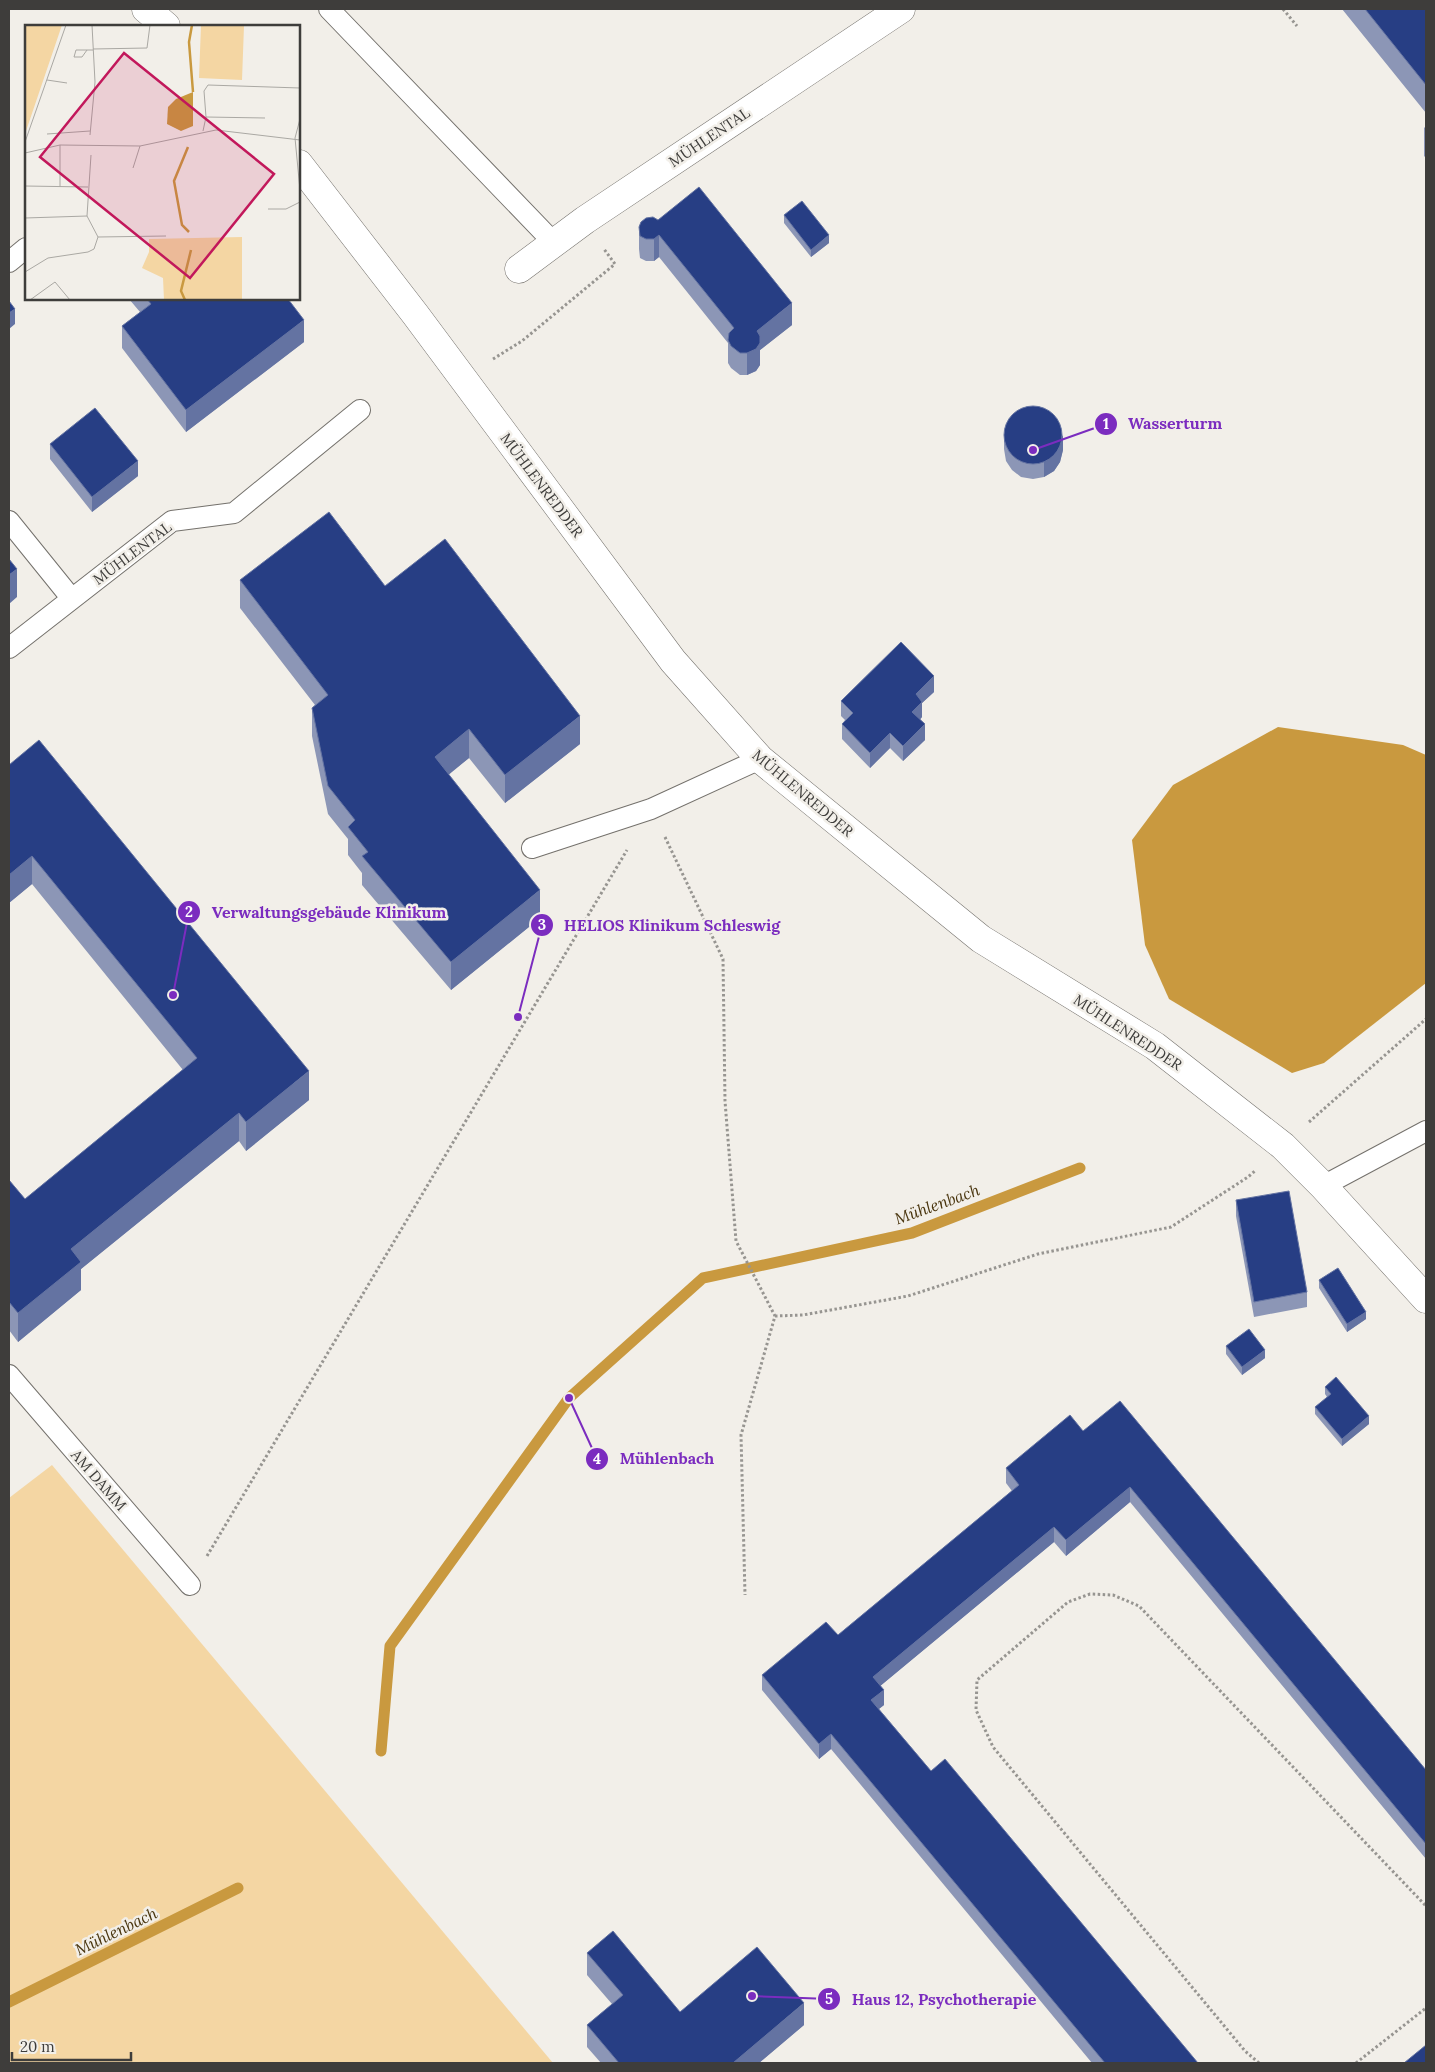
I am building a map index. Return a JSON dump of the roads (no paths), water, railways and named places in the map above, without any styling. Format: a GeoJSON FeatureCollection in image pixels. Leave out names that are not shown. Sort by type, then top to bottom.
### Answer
{"type":"FeatureCollection","features":[{"type":"Feature","properties":{"kind":"street"},"geometry":{"type":"LineString","coordinates":[[146,9],[165,25]]}},
{"type":"Feature","properties":{"kind":"street","name":"MÜHLENTAL"},"geometry":{"type":"LineString","coordinates":[[519,269],[585,220],[901,9]]}},
{"type":"Feature","properties":{"kind":"street","name":"MÜHLENREDDER"},"geometry":{"type":"LineString","coordinates":[[300,165],[415,314],[673,661],[760,759],[981,939],[1155,1046],[1283,1146],[1323,1186],[1426,1299]]}},
{"type":"Feature","properties":{"kind":"lane"},"geometry":{"type":"LineString","coordinates":[[329,9],[554,243]]}},
{"type":"Feature","properties":{"kind":"lane"},"geometry":{"type":"LineString","coordinates":[[9,262],[25,249]]}},
{"type":"Feature","properties":{"kind":"lane","name":"MÜHLENTAL"},"geometry":{"type":"LineString","coordinates":[[9,648],[172,521],[234,512],[360,410]]}},
{"type":"Feature","properties":{"kind":"lane"},"geometry":{"type":"LineString","coordinates":[[9,521],[72,599]]}},
{"type":"Feature","properties":{"kind":"lane"},"geometry":{"type":"LineString","coordinates":[[532,848],[651,809],[760,759]]}},
{"type":"Feature","properties":{"kind":"lane"},"geometry":{"type":"LineString","coordinates":[[1323,1186],[1426,1131]]}},
{"type":"Feature","properties":{"kind":"lane","name":"AM DAMM"},"geometry":{"type":"LineString","coordinates":[[9,1375],[190,1584]]}},
{"type":"Feature","properties":{"kind":"waterway","name":"Mühlenbach"},"geometry":{"type":"LineString","coordinates":[[381,1751],[390,1646],[569,1398],[703,1278],[912,1233],[1080,1168]]}},
{"type":"Feature","properties":{"kind":"waterway","name":"Mühlenbach"},"geometry":{"type":"LineString","coordinates":[[9,2002],[238,1888]]}},
{"type":"Feature","properties":{"kind":"place","name":"Wasserturm"},"geometry":{"type":"Point","coordinates":[1033,450]}},
{"type":"Feature","properties":{"kind":"place","name":"Verwaltungsgebäude Klinikum"},"geometry":{"type":"Point","coordinates":[173,995]}},
{"type":"Feature","properties":{"kind":"place","name":"HELIOS Klinikum Schleswig"},"geometry":{"type":"Point","coordinates":[518,1017]}},
{"type":"Feature","properties":{"kind":"place","name":"Mühlenbach"},"geometry":{"type":"Point","coordinates":[569,1398]}},
{"type":"Feature","properties":{"kind":"place","name":"Haus 12, Psychotherapie"},"geometry":{"type":"Point","coordinates":[752,1996]}}]}
